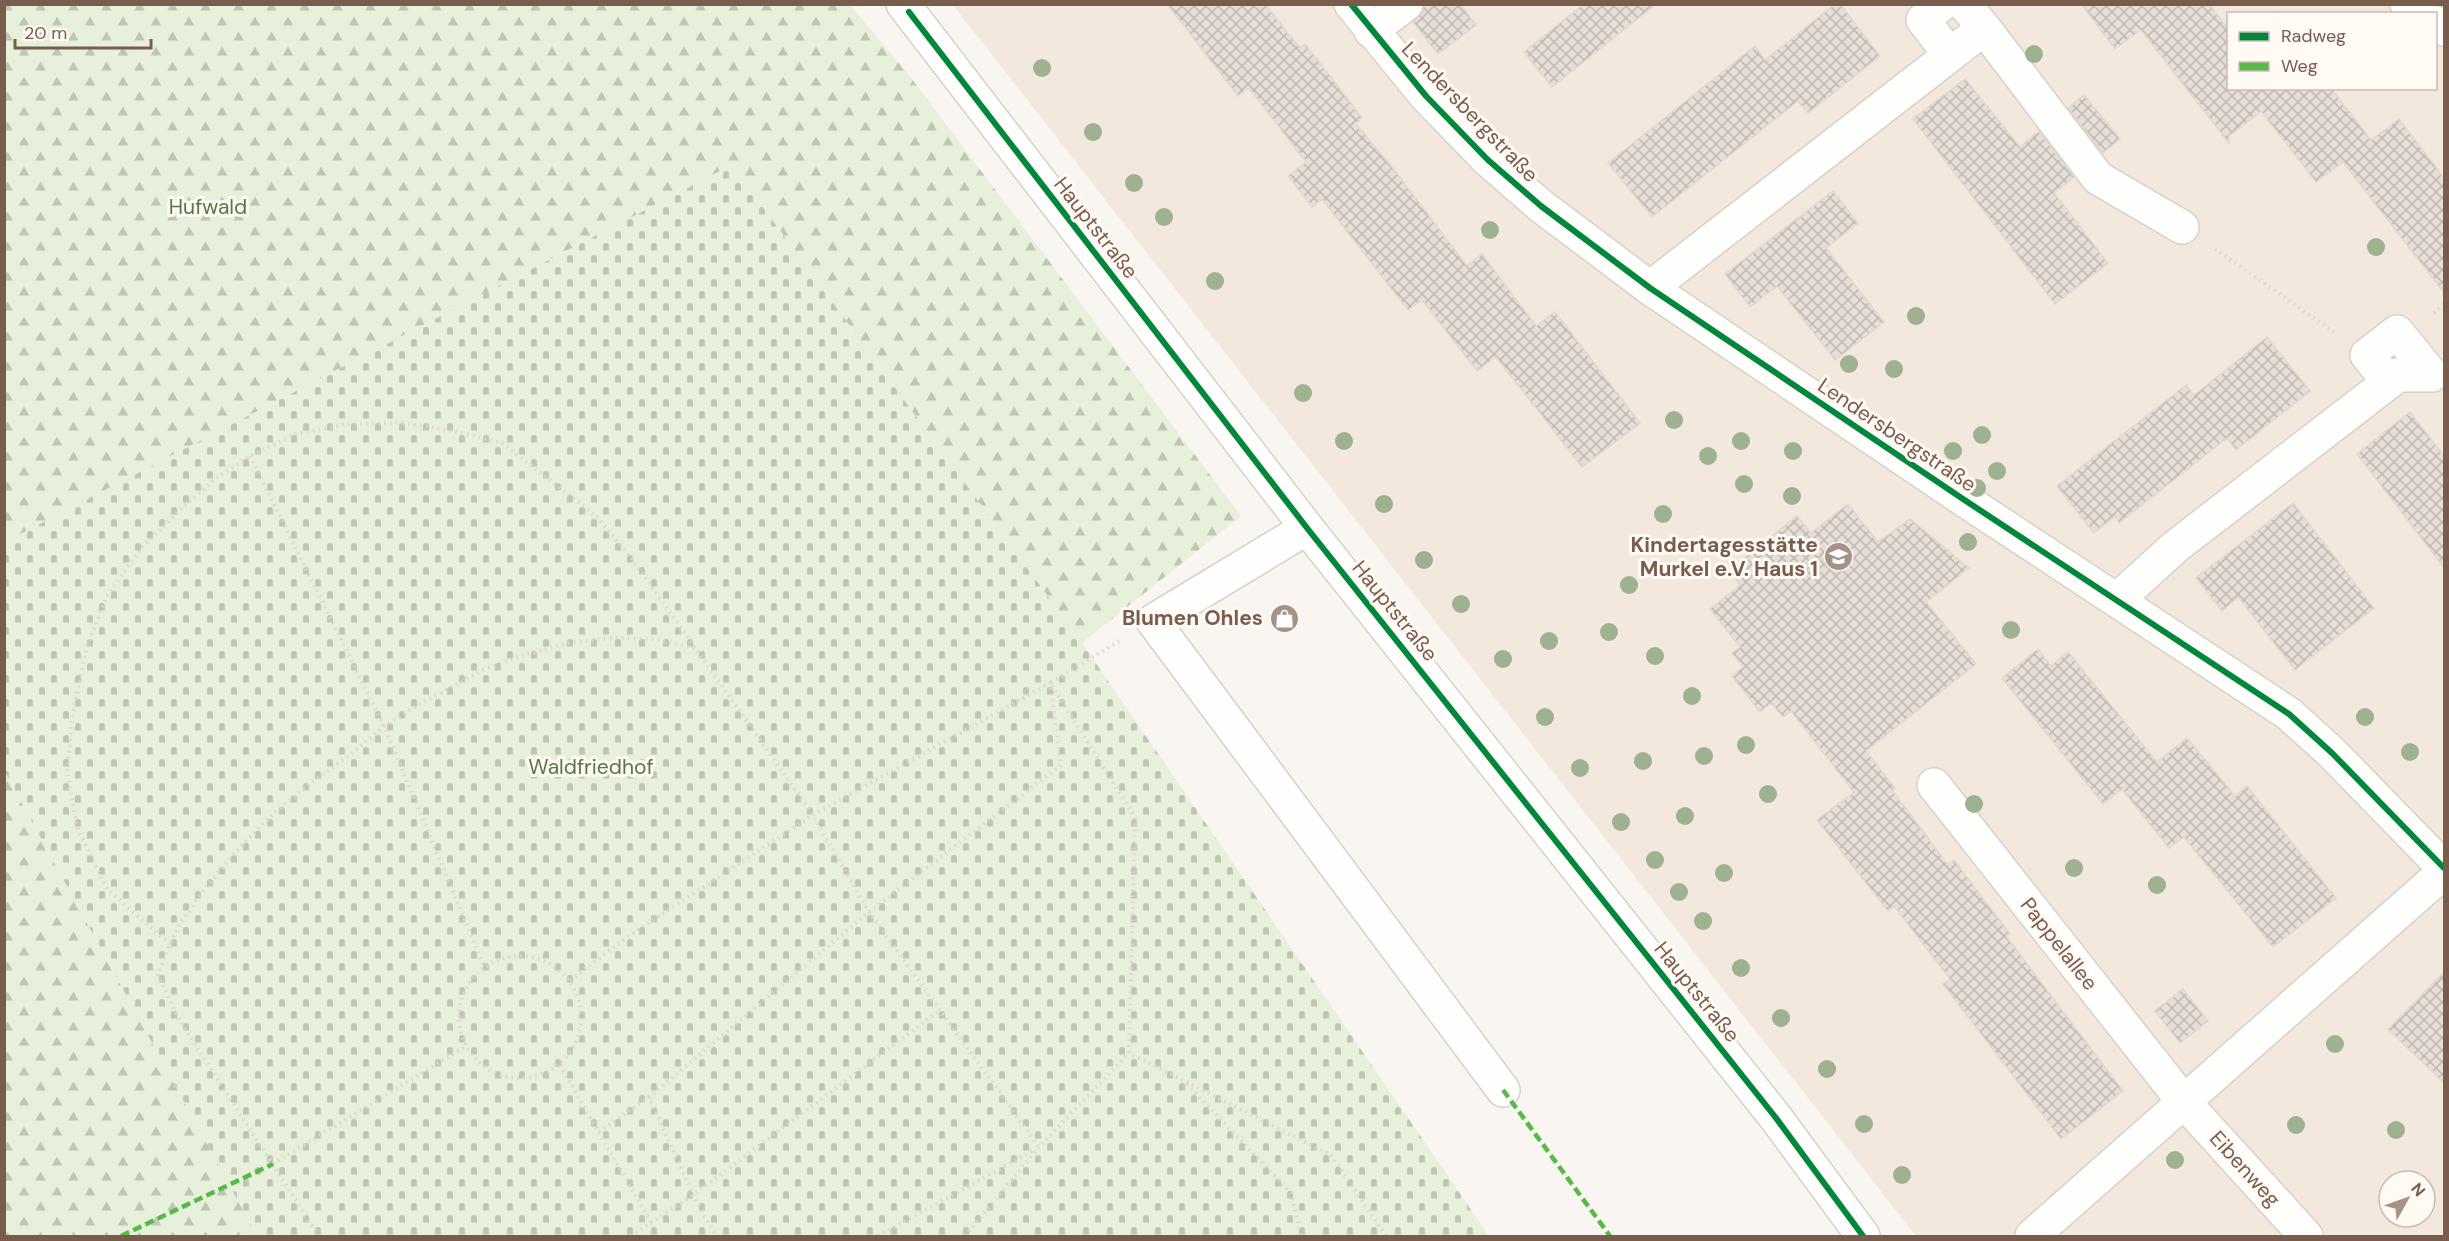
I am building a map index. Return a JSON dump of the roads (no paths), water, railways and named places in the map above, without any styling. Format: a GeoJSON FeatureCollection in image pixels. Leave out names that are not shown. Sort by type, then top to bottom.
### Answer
{"type":"FeatureCollection","features":[{"type":"Feature","properties":{"kind":"street","name":"Lendersbergstraße"},"geometry":{"type":"LineString","coordinates":[[1351,4],[1426,96],[1488,160],[1540,206],[1650,288],[1963,500],[2118,599],[2289,714],[2332,753],[2445,870]]}},
{"type":"Feature","properties":{"kind":"street","name":"Lendersbergstraße"},"geometry":{"type":"LineString","coordinates":[[1371,31],[1406,4]]}},
{"type":"Feature","properties":{"kind":"street"},"geometry":{"type":"LineString","coordinates":[[1942,4],[1923,20],[1950,55]]}},
{"type":"Feature","properties":{"kind":"street","name":"Hauptstraße"},"geometry":{"type":"LineString","coordinates":[[910,7],[1307,528],[1776,1118],[1863,1236]]}},
{"type":"Feature","properties":{"kind":"street"},"geometry":{"type":"LineString","coordinates":[[1650,288],[1950,55],[1974,16],[2098,178],[2182,227]]}},
{"type":"Feature","properties":{"kind":"street"},"geometry":{"type":"LineString","coordinates":[[2389,382],[2367,355],[2397,332],[2438,384]]}},
{"type":"Feature","properties":{"kind":"street"},"geometry":{"type":"LineString","coordinates":[[2118,599],[2175,547],[2397,375],[2438,384]]}},
{"type":"Feature","properties":{"kind":"street"},"geometry":{"type":"LineString","coordinates":[[1307,528],[1153,621],[1503,1090]]}},
{"type":"Feature","properties":{"kind":"street","name":"Pappelallee"},"geometry":{"type":"LineString","coordinates":[[1934,785],[2184,1102]]}},
{"type":"Feature","properties":{"kind":"street"},"geometry":{"type":"LineString","coordinates":[[2032,1236],[2445,870]]}},
{"type":"Feature","properties":{"kind":"street","name":"Eibenweg"},"geometry":{"type":"LineString","coordinates":[[2184,1102],[2306,1236]]}},
{"type":"Feature","properties":{"kind":"place","name":"Kindertagesstätte Murkel e.V. Haus 1"},"geometry":{"type":"Point","coordinates":[1839,557]}},
{"type":"Feature","properties":{"kind":"place","name":"Blumen Ohles"},"geometry":{"type":"Point","coordinates":[1284,618]}},
{"type":"Feature","properties":{"kind":"park label","name":"Hufwald"},"geometry":{"type":"Point","coordinates":[208,207]}},
{"type":"Feature","properties":{"kind":"park label","name":"Waldfriedhof"},"geometry":{"type":"Point","coordinates":[591,767]}}]}
